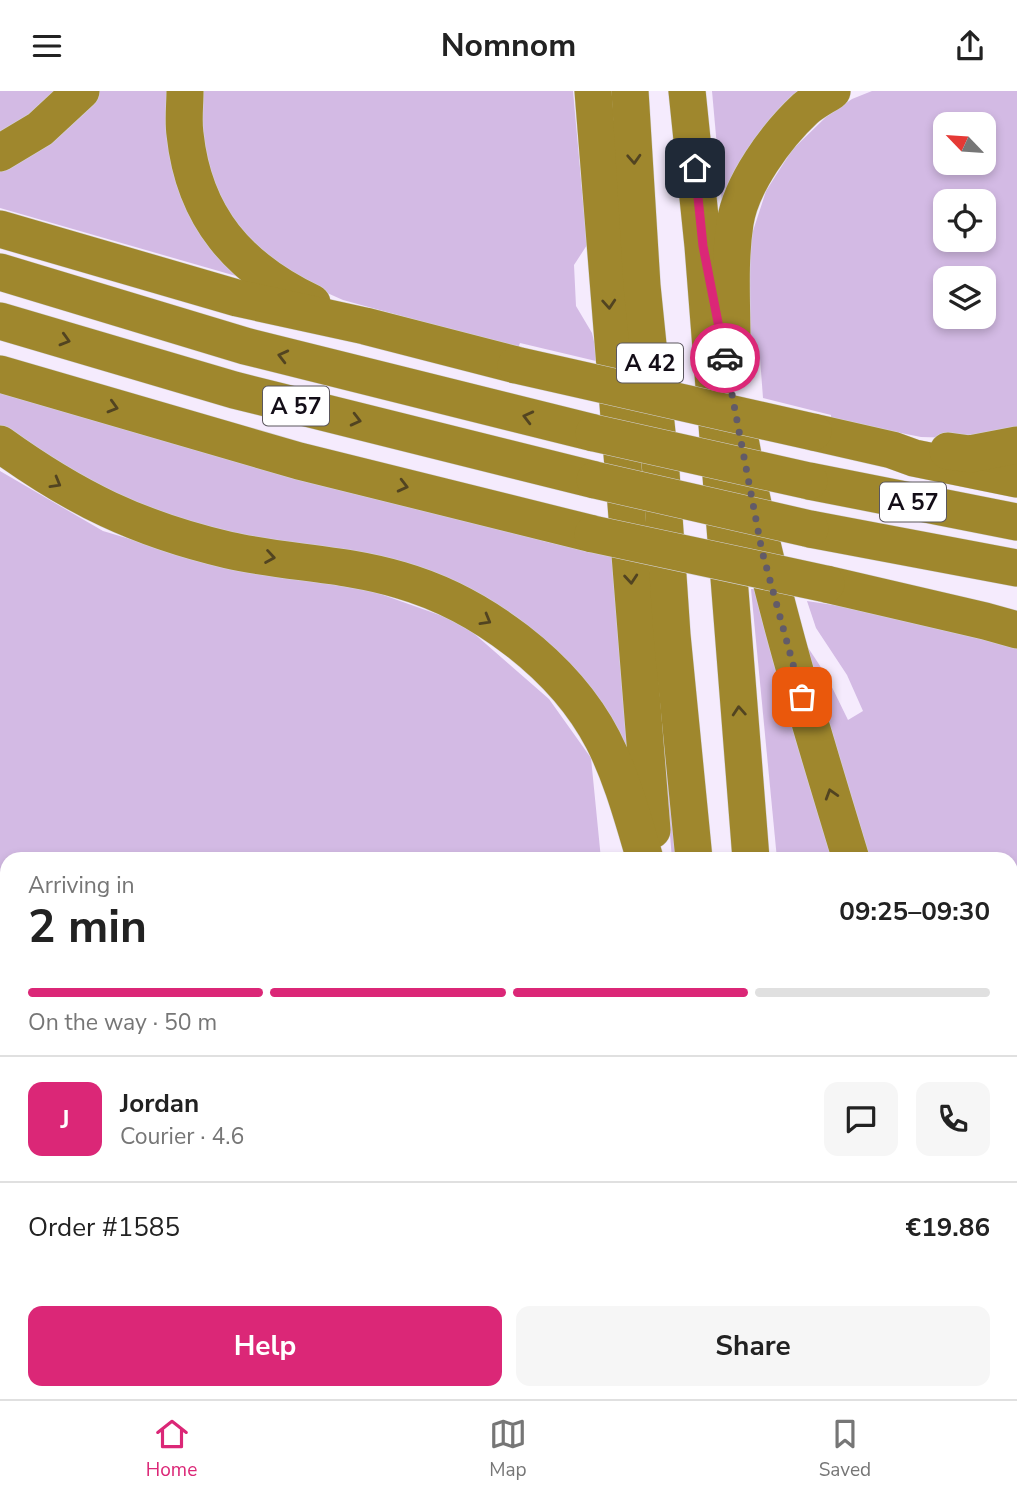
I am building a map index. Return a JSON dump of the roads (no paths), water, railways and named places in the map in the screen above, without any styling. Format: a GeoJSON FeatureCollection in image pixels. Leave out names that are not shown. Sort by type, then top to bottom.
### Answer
{"type":"FeatureCollection","features":[{"type":"Feature","properties":{"kind":"highway"},"geometry":{"type":"LineString","coordinates":[[0,153],[40,129],[81,91]]}},
{"type":"Feature","properties":{"kind":"highway"},"geometry":{"type":"LineString","coordinates":[[185,91],[184,131],[189,162],[201,197],[221,234],[246,262],[284,289],[365,325]]}},
{"type":"Feature","properties":{"kind":"highway"},"geometry":{"type":"LineString","coordinates":[[593,91],[653,852]]}},
{"type":"Feature","properties":{"kind":"highway","name":"A 42"},"geometry":{"type":"LineString","coordinates":[[631,91],[642,286],[661,472],[672,635],[693,852]]}},
{"type":"Feature","properties":{"kind":"highway","name":"A 42"},"geometry":{"type":"LineString","coordinates":[[687,91],[703,246],[750,852]]}},
{"type":"Feature","properties":{"kind":"highway"},"geometry":{"type":"LineString","coordinates":[[832,91],[805,109],[767,153],[743,194],[735,223],[732,261],[732,393],[762,551],[849,852]]}},
{"type":"Feature","properties":{"kind":"highway"},"geometry":{"type":"LineString","coordinates":[[0,229],[237,298],[365,325],[516,365],[892,450],[914,458],[1017,479]]}},
{"type":"Feature","properties":{"kind":"highway","name":"A 42"},"geometry":{"type":"LineString","coordinates":[[703,246],[732,393]]}},
{"type":"Feature","properties":{"kind":"highway","name":"A 57"},"geometry":{"type":"LineString","coordinates":[[0,272],[245,347],[594,433],[809,481],[1017,522]]}},
{"type":"Feature","properties":{"kind":"highway","name":"A 57"},"geometry":{"type":"LineString","coordinates":[[0,321],[234,390],[595,480],[810,529],[1017,568]]}},
{"type":"Feature","properties":{"kind":"highway"},"geometry":{"type":"LineString","coordinates":[[0,374],[299,461],[593,534],[826,584],[1017,630]]}},
{"type":"Feature","properties":{"kind":"highway"},"geometry":{"type":"LineString","coordinates":[[0,444],[68,490],[144,526],[230,550],[401,580],[449,599],[503,630],[553,671],[578,702],[602,739],[626,797],[643,852]]}},
{"type":"Feature","properties":{"kind":"highway"},"geometry":{"type":"LineString","coordinates":[[892,450],[916,447],[970,454],[1017,445]]}}]}
